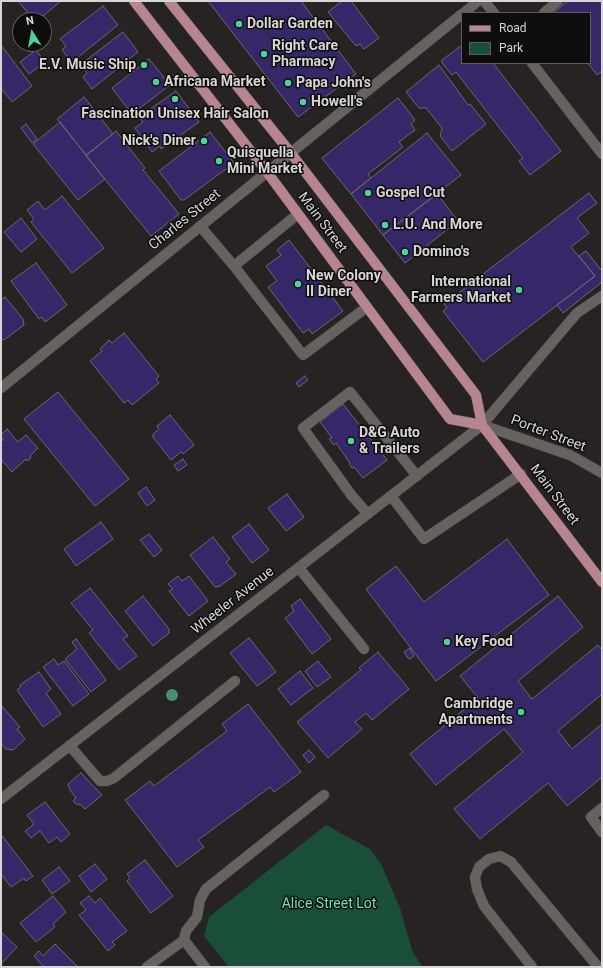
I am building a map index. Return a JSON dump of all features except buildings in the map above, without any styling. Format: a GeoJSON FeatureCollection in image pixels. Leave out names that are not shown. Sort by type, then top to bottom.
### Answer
{"type":"FeatureCollection","features":[{"type":"Feature","properties":{"kind":"main road","name":"Main Street"},"geometry":{"type":"LineString","coordinates":[[134,1],[267,172],[450,419],[482,425]]}},
{"type":"Feature","properties":{"kind":"main road","name":"Main Street"},"geometry":{"type":"LineString","coordinates":[[169,1],[290,152],[476,395],[482,425],[521,474],[602,582]]}},
{"type":"Feature","properties":{"kind":"street","name":"Charles Street"},"geometry":{"type":"LineString","coordinates":[[465,12],[478,1]]}},
{"type":"Feature","properties":{"kind":"street"},"geometry":{"type":"LineString","coordinates":[[484,1],[493,12]]}},
{"type":"Feature","properties":{"kind":"street"},"geometry":{"type":"LineString","coordinates":[[545,12],[558,1]]}},
{"type":"Feature","properties":{"kind":"street","name":"Charles Street"},"geometry":{"type":"LineString","coordinates":[[1,388],[290,152],[461,16]]}},
{"type":"Feature","properties":{"kind":"street"},"geometry":{"type":"LineString","coordinates":[[533,64],[602,154]]}},
{"type":"Feature","properties":{"kind":"street"},"geometry":{"type":"LineString","coordinates":[[234,266],[298,214]]}},
{"type":"Feature","properties":{"kind":"street"},"geometry":{"type":"LineString","coordinates":[[200,226],[234,266],[303,355],[367,307]]}},
{"type":"Feature","properties":{"kind":"street","name":"Wheeler Avenue"},"geometry":{"type":"LineString","coordinates":[[1,799],[482,425],[577,313],[602,296]]}},
{"type":"Feature","properties":{"kind":"street"},"geometry":{"type":"LineString","coordinates":[[368,514],[352,496],[303,428],[350,392],[417,476]]}},
{"type":"Feature","properties":{"kind":"street","name":"Porter Street"},"geometry":{"type":"LineString","coordinates":[[482,425],[570,454],[602,473]]}},
{"type":"Feature","properties":{"kind":"street"},"geometry":{"type":"LineString","coordinates":[[391,496],[424,538],[521,474]]}},
{"type":"Feature","properties":{"kind":"street"},"geometry":{"type":"LineString","coordinates":[[299,568],[364,649]]}},
{"type":"Feature","properties":{"kind":"street"},"geometry":{"type":"LineString","coordinates":[[70,746],[100,781],[107,781],[114,778],[235,681]]}},
{"type":"Feature","properties":{"kind":"street"},"geometry":{"type":"LineString","coordinates":[[147,967],[184,940],[186,931],[197,917],[200,900],[206,889],[324,795]]}},
{"type":"Feature","properties":{"kind":"street"},"geometry":{"type":"LineString","coordinates":[[602,808],[591,817],[602,832]]}},
{"type":"Feature","properties":{"kind":"street"},"geometry":{"type":"LineString","coordinates":[[532,967],[484,906],[477,889],[475,877],[479,867],[489,859],[500,856],[511,862],[598,967]]}},
{"type":"Feature","properties":{"kind":"street"},"geometry":{"type":"LineString","coordinates":[[184,940],[205,967]]}},
{"type":"Feature","properties":{"kind":"green space","name":"Alice Street Lot"},"geometry":{"type":"Polygon","coordinates":[[[326,825],[370,849],[381,864],[400,908],[412,950],[422,967],[229,967],[204,936],[209,917],[326,825]]]}},
{"type":"Feature","properties":{"kind":"place","name":"Dollar Garden"},"geometry":{"type":"Point","coordinates":[239,24]}},
{"type":"Feature","properties":{"kind":"place","name":"Right Care Pharmacy"},"geometry":{"type":"Point","coordinates":[264,54]}},
{"type":"Feature","properties":{"kind":"place","name":"E.V. Music Ship"},"geometry":{"type":"Point","coordinates":[144,65]}},
{"type":"Feature","properties":{"kind":"place","name":"Africana Market"},"geometry":{"type":"Point","coordinates":[156,82]}},
{"type":"Feature","properties":{"kind":"place","name":"Papa John's"},"geometry":{"type":"Point","coordinates":[288,83]}},
{"type":"Feature","properties":{"kind":"place","name":"Fascination Unisex Hair Salon"},"geometry":{"type":"Point","coordinates":[175,99]}},
{"type":"Feature","properties":{"kind":"place","name":"Howell's"},"geometry":{"type":"Point","coordinates":[303,102]}},
{"type":"Feature","properties":{"kind":"place","name":"Nick's Diner"},"geometry":{"type":"Point","coordinates":[204,141]}},
{"type":"Feature","properties":{"kind":"place","name":"Quisquella Mini Market"},"geometry":{"type":"Point","coordinates":[219,161]}},
{"type":"Feature","properties":{"kind":"place","name":"Gospel Cut"},"geometry":{"type":"Point","coordinates":[368,193]}},
{"type":"Feature","properties":{"kind":"place","name":"L.U. And More"},"geometry":{"type":"Point","coordinates":[385,225]}},
{"type":"Feature","properties":{"kind":"place","name":"Domino's"},"geometry":{"type":"Point","coordinates":[405,252]}},
{"type":"Feature","properties":{"kind":"place","name":"New Colony II Diner"},"geometry":{"type":"Point","coordinates":[298,284]}},
{"type":"Feature","properties":{"kind":"place","name":"International Farmers Market"},"geometry":{"type":"Point","coordinates":[519,290]}},
{"type":"Feature","properties":{"kind":"place","name":"D&G Auto & Trailers"},"geometry":{"type":"Point","coordinates":[351,441]}},
{"type":"Feature","properties":{"kind":"place","name":"Key Food"},"geometry":{"type":"Point","coordinates":[447,642]}},
{"type":"Feature","properties":{"kind":"place","name":"Cambridge Apartments"},"geometry":{"type":"Point","coordinates":[521,712]}}]}
